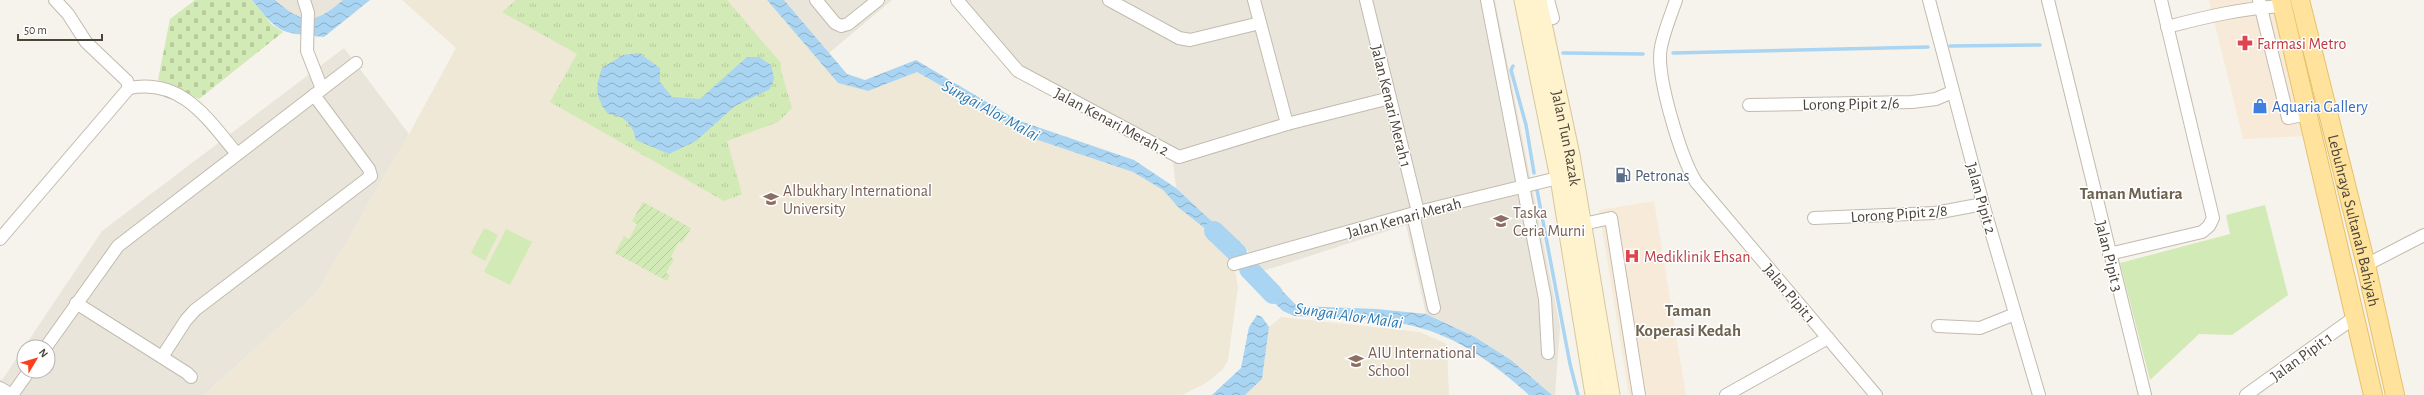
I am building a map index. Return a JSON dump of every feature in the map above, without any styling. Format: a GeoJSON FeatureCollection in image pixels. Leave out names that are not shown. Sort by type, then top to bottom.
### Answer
{"type":"FeatureCollection","features":[{"type":"Feature","properties":{"kind":"main road","name":"Jalan Tun Razak"},"geometry":{"type":"LineString","coordinates":[[1523,0],[1567,176],[1583,224],[1611,395]]}},
{"type":"Feature","properties":{"kind":"main road","name":"Lebuhraya Sultanah Bahiyah"},"geometry":{"type":"LineString","coordinates":[[2300,0],[2366,265],[2395,395]]}},
{"type":"Feature","properties":{"kind":"main road","name":"Jalan Tun Razak"},"geometry":{"type":"LineString","coordinates":[[1543,2],[1567,176],[1594,395]]}},
{"type":"Feature","properties":{"kind":"main road","name":"Lebuhraya Sultanah Bahiyah"},"geometry":{"type":"LineString","coordinates":[[2282,3],[2373,395]]}},
{"type":"Feature","properties":{"kind":"main road"},"geometry":{"type":"LineString","coordinates":[[2336,236],[2366,265],[2357,282],[2353,310]]}},
{"type":"Feature","properties":{"kind":"street"},"geometry":{"type":"LineString","coordinates":[[55,0],[68,14],[86,42],[127,81],[129,88]]}},
{"type":"Feature","properties":{"kind":"street"},"geometry":{"type":"LineString","coordinates":[[162,357],[186,320],[195,310],[371,176],[369,169],[318,92],[307,50],[308,13],[304,0]]}},
{"type":"Feature","properties":{"kind":"street"},"geometry":{"type":"LineString","coordinates":[[816,0],[835,23],[842,26],[848,24],[878,0]]}},
{"type":"Feature","properties":{"kind":"street","name":"Jalan Kenari Merah 2"},"geometry":{"type":"LineString","coordinates":[[958,0],[1018,71],[1179,157],[1287,124],[1390,98]]}},
{"type":"Feature","properties":{"kind":"street"},"geometry":{"type":"LineString","coordinates":[[1109,0],[1179,38],[1190,40],[1260,23]]}},
{"type":"Feature","properties":{"kind":"street"},"geometry":{"type":"LineString","coordinates":[[1254,0],[1287,124]]}},
{"type":"Feature","properties":{"kind":"street","name":"Jalan Kenari Merah 1"},"geometry":{"type":"LineString","coordinates":[[1366,0],[1416,213],[1434,308]]}},
{"type":"Feature","properties":{"kind":"street"},"geometry":{"type":"LineString","coordinates":[[1486,0],[1524,186],[1545,299],[1548,353]]}},
{"type":"Feature","properties":{"kind":"street","name":"Jalan Pipit 1"},"geometry":{"type":"LineString","coordinates":[[1676,0],[1660,47],[1663,82],[1688,169],[1704,191],[1876,395]]}},
{"type":"Feature","properties":{"kind":"street","name":"Jalan Pipit 2"},"geometry":{"type":"LineString","coordinates":[[1929,0],[1952,92],[2039,395]]}},
{"type":"Feature","properties":{"kind":"street","name":"Jalan Pipit 3"},"geometry":{"type":"LineString","coordinates":[[2048,0],[2109,254],[2145,395]]}},
{"type":"Feature","properties":{"kind":"street"},"geometry":{"type":"LineString","coordinates":[[2109,254],[2202,232],[2209,226],[2213,218],[2161,0]]}},
{"type":"Feature","properties":{"kind":"street"},"geometry":{"type":"LineString","coordinates":[[1543,2],[1553,18]]}},
{"type":"Feature","properties":{"kind":"street"},"geometry":{"type":"LineString","coordinates":[[2167,27],[2260,4],[2282,3]]}},
{"type":"Feature","properties":{"kind":"street"},"geometry":{"type":"LineString","coordinates":[[2260,4],[2288,118],[2308,114]]}},
{"type":"Feature","properties":{"kind":"street"},"geometry":{"type":"LineString","coordinates":[[51,339],[118,246],[356,63]]}},
{"type":"Feature","properties":{"kind":"street"},"geometry":{"type":"LineString","coordinates":[[0,239],[129,88],[152,86],[188,100],[198,107],[237,154]]}},
{"type":"Feature","properties":{"kind":"street","name":"Lorong Pipit 2/6"},"geometry":{"type":"LineString","coordinates":[[1749,106],[1912,102],[1936,99],[1952,92]]}},
{"type":"Feature","properties":{"kind":"street","name":"Jalan Kenari Merah"},"geometry":{"type":"LineString","coordinates":[[1234,264],[1416,213],[1567,176]]}},
{"type":"Feature","properties":{"kind":"street","name":"Lorong Pipit 2/8"},"geometry":{"type":"LineString","coordinates":[[1814,218],[1935,214],[1984,204]]}},
{"type":"Feature","properties":{"kind":"street"},"geometry":{"type":"LineString","coordinates":[[1583,224],[1611,218],[1638,395]]}},
{"type":"Feature","properties":{"kind":"street"},"geometry":{"type":"LineString","coordinates":[[2366,265],[2424,235]]}},
{"type":"Feature","properties":{"kind":"street"},"geometry":{"type":"LineString","coordinates":[[76,303],[191,377]]}},
{"type":"Feature","properties":{"kind":"street","name":"Jalan Pipit 1"},"geometry":{"type":"LineString","coordinates":[[2246,395],[2353,310]]}},
{"type":"Feature","properties":{"kind":"street"},"geometry":{"type":"LineString","coordinates":[[1938,326],[1980,328],[2015,314]]}},
{"type":"Feature","properties":{"kind":"street"},"geometry":{"type":"LineString","coordinates":[[1726,395],[1828,338]]}},
{"type":"Feature","properties":{"kind":"street"},"geometry":{"type":"LineString","coordinates":[[0,388],[12,395],[23,379]]}},
{"type":"Feature","properties":{"kind":"shaded area"},"geometry":{"type":"Polygon","coordinates":[[[275,0],[343,0],[325,16],[313,18],[294,16],[275,0]]]}},
{"type":"Feature","properties":{"kind":"shaded area","name":"Albukhary International University"},"geometry":{"type":"Polygon","coordinates":[[[402,0],[767,0],[838,83],[868,91],[917,72],[1035,139],[1133,172],[1163,190],[1179,208],[1217,238],[1234,264],[1238,287],[1228,360],[1223,369],[1206,383],[1182,395],[204,395],[317,293],[409,134],[456,48],[402,0]]]}},
{"type":"Feature","properties":{"kind":"shaded area"},"geometry":{"type":"Polygon","coordinates":[[[784,0],[892,0],[829,53],[784,0]]]}},
{"type":"Feature","properties":{"kind":"shaded area"},"geometry":{"type":"Polygon","coordinates":[[[950,0],[1495,0],[1560,327],[1555,395],[1552,395],[1511,360],[1475,337],[1426,314],[1406,225],[1263,271],[1241,242],[1220,229],[1176,188],[1173,162],[1012,74],[950,0]]]}},
{"type":"Feature","properties":{"kind":"shaded area"},"geometry":{"type":"Polygon","coordinates":[[[2209,0],[2272,0],[2305,136],[2243,139],[2209,0]]]}},
{"type":"Feature","properties":{"kind":"shaded area"},"geometry":{"type":"Polygon","coordinates":[[[344,48],[409,134],[317,293],[204,395],[0,395],[0,379],[2,380],[16,359],[16,379],[56,379],[56,339],[29,339],[102,231],[344,48]]]}},
{"type":"Feature","properties":{"kind":"shaded area","name":"Taman Koperasi Kedah"},"geometry":{"type":"Polygon","coordinates":[[[1654,201],[1686,395],[1629,395],[1599,210],[1654,201]]]}},
{"type":"Feature","properties":{"kind":"shaded area","name":"AIU International School"},"geometry":{"type":"Polygon","coordinates":[[[1281,317],[1420,332],[1447,344],[1449,395],[1245,395],[1262,379],[1269,327],[1281,317]]]}},
{"type":"Feature","properties":{"kind":"green space"},"geometry":{"type":"Polygon","coordinates":[[[195,0],[252,0],[272,25],[283,32],[199,99],[158,80],[170,19],[195,0]]]}},
{"type":"Feature","properties":{"kind":"green space"},"geometry":{"type":"Polygon","coordinates":[[[516,0],[727,0],[781,63],[781,71],[792,108],[778,122],[727,141],[742,194],[724,201],[550,102],[577,54],[502,12],[516,0]]]}},
{"type":"Feature","properties":{"kind":"green space"},"geometry":{"type":"Polygon","coordinates":[[[643,202],[691,228],[682,243],[679,241],[671,257],[674,259],[666,273],[670,275],[667,281],[615,253],[624,236],[629,239],[637,224],[632,221],[643,202]]]}},
{"type":"Feature","properties":{"kind":"green space"},"geometry":{"type":"Polygon","coordinates":[[[2265,205],[2288,295],[2232,335],[2199,334],[2150,380],[2120,263],[2230,234],[2226,215],[2265,205]]]}},
{"type":"Feature","properties":{"kind":"green space"},"geometry":{"type":"Polygon","coordinates":[[[484,228],[498,235],[485,261],[471,253],[484,228]]]}},
{"type":"Feature","properties":{"kind":"green space"},"geometry":{"type":"Polygon","coordinates":[[[506,229],[532,242],[510,285],[484,272],[506,229]]]}},
{"type":"Feature","properties":{"kind":"water"},"geometry":{"type":"Polygon","coordinates":[[[252,0],[275,0],[294,14],[302,18],[309,19],[316,18],[324,14],[343,0],[370,0],[324,37],[290,33],[282,30],[269,20],[252,0]]]}},
{"type":"Feature","properties":{"kind":"water"},"geometry":{"type":"Polygon","coordinates":[[[767,0],[784,0],[847,74],[865,80],[916,60],[1017,120],[1134,160],[1176,188],[1220,229],[1241,242],[1229,252],[1217,238],[1179,208],[1163,190],[1133,172],[1035,139],[917,72],[868,91],[838,83],[767,0]]]}},
{"type":"Feature","properties":{"kind":"water"},"geometry":{"type":"Polygon","coordinates":[[[639,53],[660,68],[660,82],[672,97],[700,99],[747,57],[759,57],[771,65],[774,79],[770,89],[735,106],[696,141],[669,154],[636,140],[630,125],[619,116],[608,114],[599,97],[597,87],[602,68],[623,55],[639,53]]]}},
{"type":"Feature","properties":{"kind":"water"},"geometry":{"type":"Polygon","coordinates":[[[1263,271],[1297,306],[1377,309],[1426,314],[1475,337],[1511,360],[1552,395],[1529,395],[1506,375],[1480,356],[1439,334],[1424,329],[1410,325],[1377,320],[1294,316],[1283,311],[1249,279],[1263,271]]]}},
{"type":"Feature","properties":{"kind":"water"},"geometry":{"type":"Polygon","coordinates":[[[1257,315],[1262,317],[1269,327],[1262,379],[1245,395],[1212,395],[1241,368],[1249,327],[1257,315]]]}},
{"type":"Feature","properties":{"kind":"waterway"},"geometry":{"type":"LineString","coordinates":[[1950,46],[2040,45]]}},
{"type":"Feature","properties":{"kind":"waterway"},"geometry":{"type":"LineString","coordinates":[[1673,53],[1928,47]]}},
{"type":"Feature","properties":{"kind":"waterway"},"geometry":{"type":"LineString","coordinates":[[1563,53],[1643,54]]}},
{"type":"Feature","properties":{"kind":"waterway"},"geometry":{"type":"LineString","coordinates":[[1513,66],[1511,70],[1526,125],[1534,173]]}},
{"type":"Feature","properties":{"kind":"waterway"},"geometry":{"type":"LineString","coordinates":[[1537,190],[1570,364],[1578,395]]}},
{"type":"Feature","properties":{"kind":"waterway","name":"Sungai Alor Malai"},"geometry":{"type":"LineString","coordinates":[[1214,231],[1237,253]]}},
{"type":"Feature","properties":{"kind":"waterway","name":"Sungai Alor Malai"},"geometry":{"type":"LineString","coordinates":[[1249,269],[1273,294]]}},
{"type":"Feature","properties":{"kind":"place","name":"Farmasi Metro"},"geometry":{"type":"Point","coordinates":[2245,43]}},
{"type":"Feature","properties":{"kind":"place","name":"Aquaria Gallery"},"geometry":{"type":"Point","coordinates":[2260,106]}},
{"type":"Feature","properties":{"kind":"place","name":"Petronas"},"geometry":{"type":"Point","coordinates":[1623,175]}},
{"type":"Feature","properties":{"kind":"place","name":"Albukhary International University"},"geometry":{"type":"Point","coordinates":[771,199]}},
{"type":"Feature","properties":{"kind":"place","name":"Taska Ceria Murni"},"geometry":{"type":"Point","coordinates":[1501,221]}},
{"type":"Feature","properties":{"kind":"place","name":"Mediklinik Ehsan"},"geometry":{"type":"Point","coordinates":[1632,256]}},
{"type":"Feature","properties":{"kind":"place","name":"AIU International School"},"geometry":{"type":"Point","coordinates":[1356,361]}},
{"type":"Feature","properties":{"kind":"district","name":"Taman Mutiara"},"geometry":{"type":"Point","coordinates":[2131,193]}},
{"type":"Feature","properties":{"kind":"district","name":"Taman Koperasi Kedah"},"geometry":{"type":"Point","coordinates":[1688,320]}}]}
